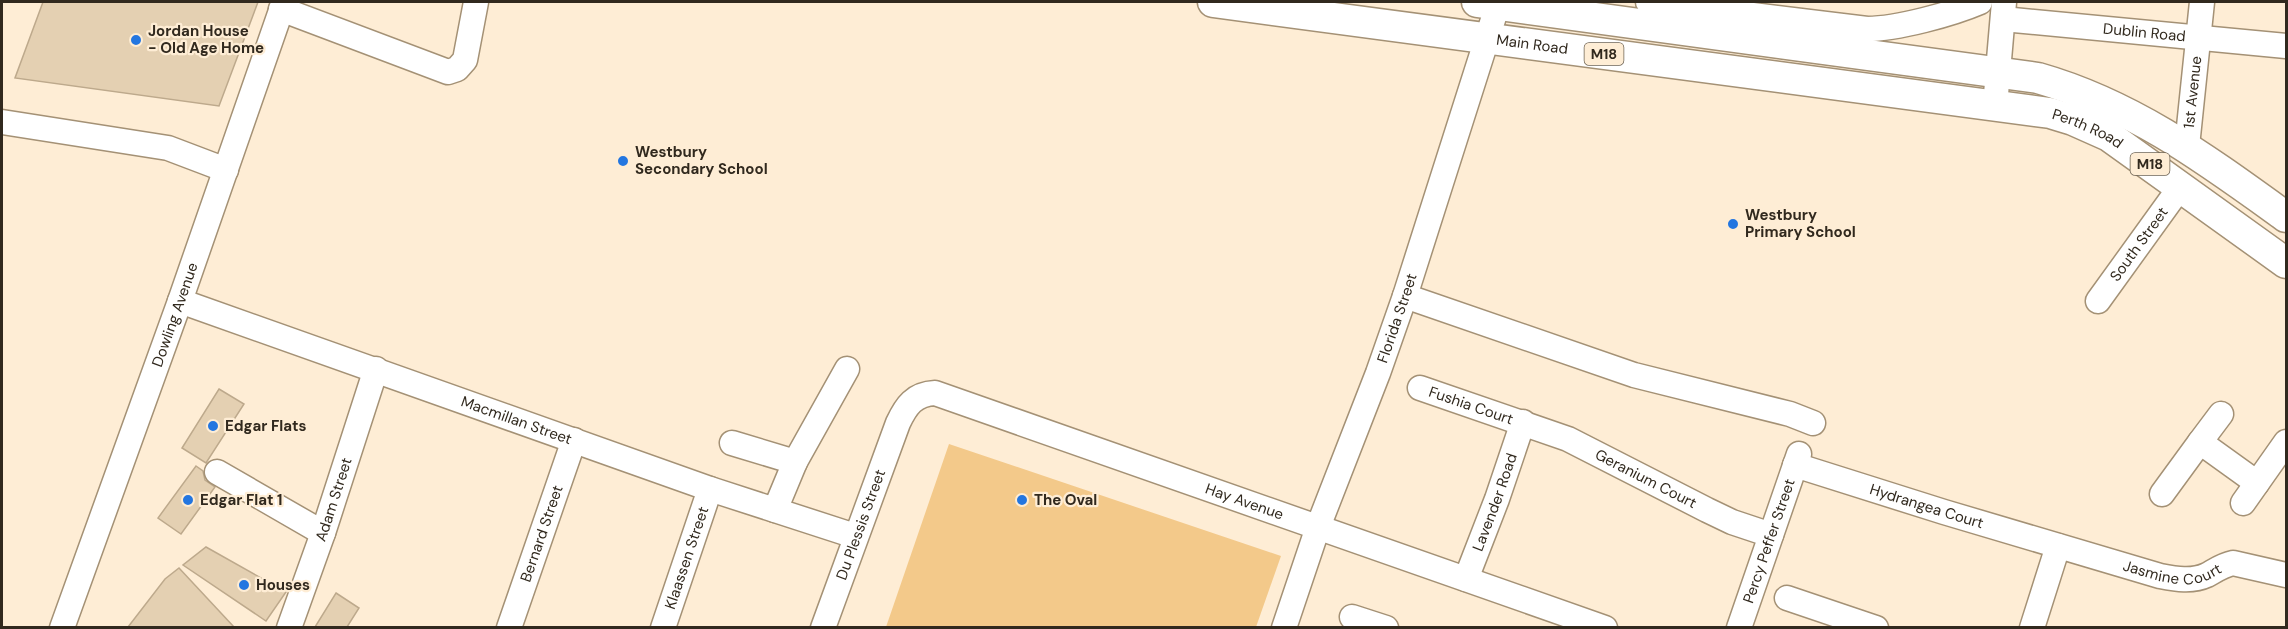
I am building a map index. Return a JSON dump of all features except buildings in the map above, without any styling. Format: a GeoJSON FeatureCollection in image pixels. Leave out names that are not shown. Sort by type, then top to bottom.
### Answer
{"type":"FeatureCollection","features":[{"type":"Feature","properties":{"kind":"main road","name":"Main Road"},"geometry":{"type":"LineString","coordinates":[[1213,2],[1995,106]]}},
{"type":"Feature","properties":{"kind":"main road","name":"M18"},"geometry":{"type":"LineString","coordinates":[[1488,3],[2038,78],[2094,97],[2134,116],[2187,146],[2286,217]]}},
{"type":"Feature","properties":{"kind":"main road","name":"Perth Road"},"geometry":{"type":"LineString","coordinates":[[1995,106],[2050,113],[2109,136],[2286,263]]}},
{"type":"Feature","properties":{"kind":"street"},"geometry":{"type":"LineString","coordinates":[[282,5],[448,72],[457,69],[465,60],[476,2]]}},
{"type":"Feature","properties":{"kind":"street"},"geometry":{"type":"LineString","coordinates":[[1648,2],[1867,29],[1883,29],[1905,24],[1980,2]]}},
{"type":"Feature","properties":{"kind":"street","name":"1st Avenue"},"geometry":{"type":"LineString","coordinates":[[2187,146],[2202,2]]}},
{"type":"Feature","properties":{"kind":"street","name":"Florida Street"},"geometry":{"type":"LineString","coordinates":[[1284,627],[1318,528],[1405,296],[1489,37],[1488,3]]}},
{"type":"Feature","properties":{"kind":"street","name":"Dowling Avenue"},"geometry":{"type":"LineString","coordinates":[[65,626],[282,5]]}},
{"type":"Feature","properties":{"kind":"street"},"geometry":{"type":"LineString","coordinates":[[1995,106],[2003,10]]}},
{"type":"Feature","properties":{"kind":"street","name":"Dublin Road"},"geometry":{"type":"LineString","coordinates":[[2003,10],[2286,46]]}},
{"type":"Feature","properties":{"kind":"street"},"geometry":{"type":"LineString","coordinates":[[2,122],[168,148],[226,170]]}},
{"type":"Feature","properties":{"kind":"street","name":"South Street"},"geometry":{"type":"LineString","coordinates":[[2098,301],[2181,186]]}},
{"type":"Feature","properties":{"kind":"street"},"geometry":{"type":"LineString","coordinates":[[1405,296],[1635,375],[1790,414],[1813,423]]}},
{"type":"Feature","properties":{"kind":"street","name":"Macmillan Street"},"geometry":{"type":"LineString","coordinates":[[180,301],[710,489],[855,536]]}},
{"type":"Feature","properties":{"kind":"street","name":"Adam Street"},"geometry":{"type":"LineString","coordinates":[[289,627],[323,533],[376,369]]}},
{"type":"Feature","properties":{"kind":"street"},"geometry":{"type":"LineString","coordinates":[[775,510],[795,462],[847,369]]}},
{"type":"Feature","properties":{"kind":"street","name":"Fushia Court"},"geometry":{"type":"LineString","coordinates":[[1420,388],[1522,423]]}},
{"type":"Feature","properties":{"kind":"street","name":"Hay Avenue"},"geometry":{"type":"LineString","coordinates":[[898,423],[909,403],[916,397],[935,393],[1605,627]]}},
{"type":"Feature","properties":{"kind":"street"},"geometry":{"type":"LineString","coordinates":[[2162,494],[2221,414]]}},
{"type":"Feature","properties":{"kind":"street","name":"Du Plessis Street"},"geometry":{"type":"LineString","coordinates":[[823,627],[898,423]]}},
{"type":"Feature","properties":{"kind":"street","name":"Geranium Court"},"geometry":{"type":"LineString","coordinates":[[1522,423],[1596,452],[1732,522],[1771,535]]}},
{"type":"Feature","properties":{"kind":"street","name":"Lavender Road"},"geometry":{"type":"LineString","coordinates":[[1466,579],[1497,499],[1522,423]]}},
{"type":"Feature","properties":{"kind":"street","name":"Bernard Street"},"geometry":{"type":"LineString","coordinates":[[509,627],[574,440]]}},
{"type":"Feature","properties":{"kind":"street"},"geometry":{"type":"LineString","coordinates":[[732,442],[795,462]]}},
{"type":"Feature","properties":{"kind":"street"},"geometry":{"type":"LineString","coordinates":[[2200,442],[2257,483]]}},
{"type":"Feature","properties":{"kind":"street"},"geometry":{"type":"LineString","coordinates":[[2242,503],[2286,442]]}},
{"type":"Feature","properties":{"kind":"street","name":"Percy Peffer Street"},"geometry":{"type":"LineString","coordinates":[[1739,627],[1797,460]]}},
{"type":"Feature","properties":{"kind":"street","name":"Hydrangea Court"},"geometry":{"type":"LineString","coordinates":[[1797,460],[2058,546]]}},
{"type":"Feature","properties":{"kind":"street"},"geometry":{"type":"LineString","coordinates":[[217,472],[323,533]]}},
{"type":"Feature","properties":{"kind":"street","name":"Klaassen Street"},"geometry":{"type":"LineString","coordinates":[[663,627],[710,489]]}},
{"type":"Feature","properties":{"kind":"street"},"geometry":{"type":"LineString","coordinates":[[2038,626],[2058,546]]}},
{"type":"Feature","properties":{"kind":"street","name":"Jasmine Court"},"geometry":{"type":"LineString","coordinates":[[2058,546],[2160,576],[2184,580],[2205,576],[2220,567],[2233,563],[2286,575]]}},
{"type":"Feature","properties":{"kind":"street"},"geometry":{"type":"LineString","coordinates":[[1787,598],[1876,627]]}},
{"type":"Feature","properties":{"kind":"street"},"geometry":{"type":"LineString","coordinates":[[1352,617],[1386,627]]}},
{"type":"Feature","properties":{"kind":"shaded area","name":"The Oval"},"geometry":{"type":"Polygon","coordinates":[[[949,444],[1281,556],[1256,627],[886,627],[949,444]]]}},
{"type":"Feature","properties":{"kind":"place","name":"Jordan House - Old Age Home"},"geometry":{"type":"Point","coordinates":[136,40]}},
{"type":"Feature","properties":{"kind":"place","name":"Westbury Secondary School"},"geometry":{"type":"Point","coordinates":[623,161]}},
{"type":"Feature","properties":{"kind":"place","name":"Westbury Primary School"},"geometry":{"type":"Point","coordinates":[1733,224]}},
{"type":"Feature","properties":{"kind":"place","name":"Edgar Flats"},"geometry":{"type":"Point","coordinates":[213,426]}},
{"type":"Feature","properties":{"kind":"place","name":"Edgar Flat 1"},"geometry":{"type":"Point","coordinates":[188,500]}},
{"type":"Feature","properties":{"kind":"place","name":"The Oval"},"geometry":{"type":"Point","coordinates":[1022,500]}},
{"type":"Feature","properties":{"kind":"place","name":"Houses"},"geometry":{"type":"Point","coordinates":[244,585]}}]}
